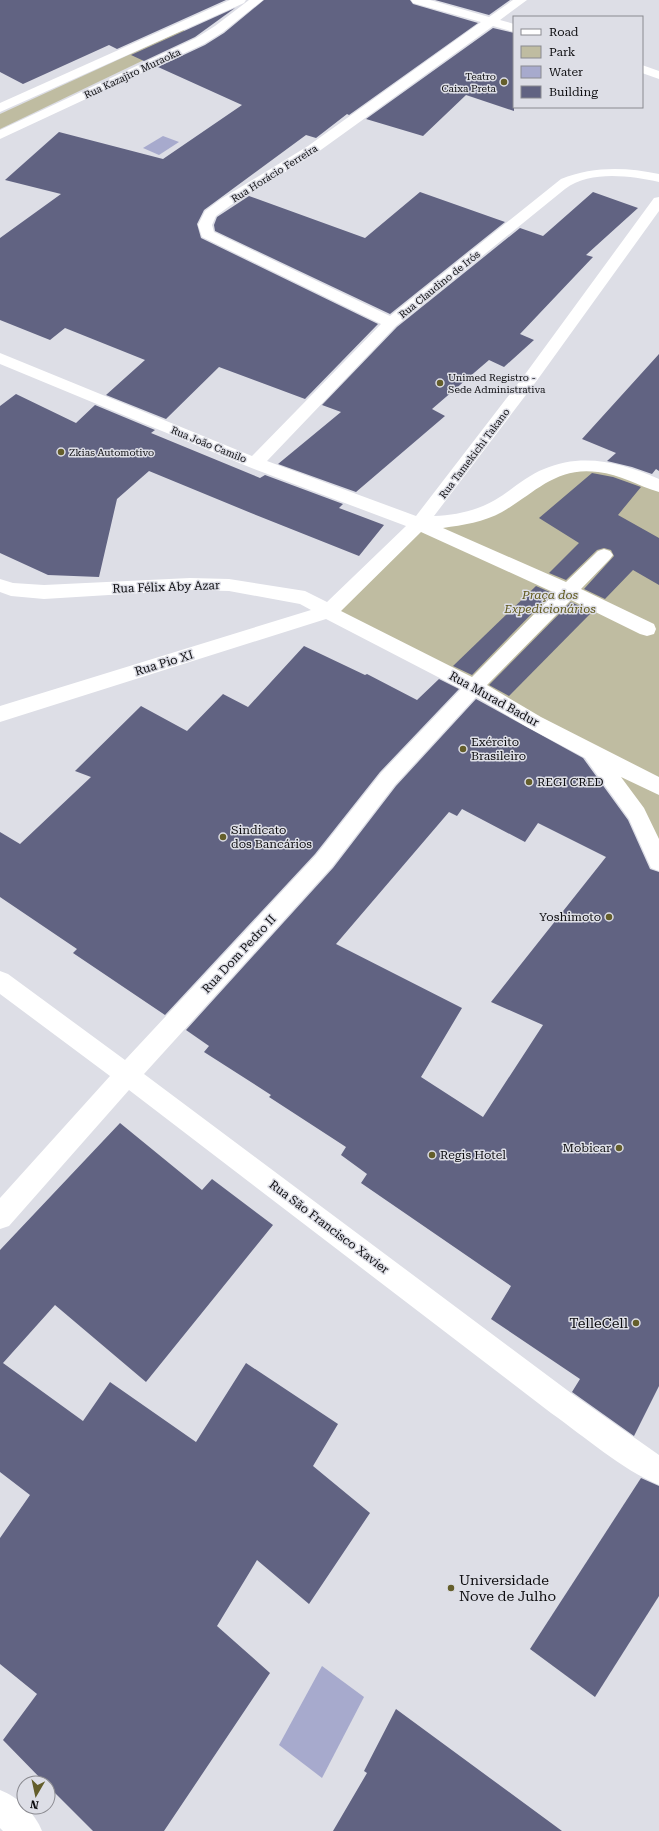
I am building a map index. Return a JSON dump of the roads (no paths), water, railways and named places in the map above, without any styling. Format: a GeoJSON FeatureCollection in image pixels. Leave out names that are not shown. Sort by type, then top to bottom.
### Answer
{"type":"FeatureCollection","features":[{"type":"Feature","properties":{"kind":"street","name":"Rua Kazajiro Muraoka"},"geometry":{"type":"LineString","coordinates":[[0,108],[240,0]]}},
{"type":"Feature","properties":{"kind":"street","name":"Rua Kazajiro Muraoka"},"geometry":{"type":"LineString","coordinates":[[0,136],[200,41],[220,29],[257,0]]}},
{"type":"Feature","properties":{"kind":"street"},"geometry":{"type":"LineString","coordinates":[[417,0],[513,28]]}},
{"type":"Feature","properties":{"kind":"street","name":"Rua Horácio Ferreira"},"geometry":{"type":"LineString","coordinates":[[391,323],[217,239],[208,234],[205,225],[210,214],[226,202],[313,149],[490,20],[521,0]]}},
{"type":"Feature","properties":{"kind":"street"},"geometry":{"type":"LineString","coordinates":[[643,69],[659,75]]}},
{"type":"Feature","properties":{"kind":"street","name":"Rua Claudino de Irós"},"geometry":{"type":"LineString","coordinates":[[255,463],[391,323],[551,192],[567,182],[593,174],[644,174],[659,178]]}},
{"type":"Feature","properties":{"kind":"street","name":"Rua Tamekichi Takano"},"geometry":{"type":"LineString","coordinates":[[328,612],[419,524],[532,376],[659,201]]}},
{"type":"Feature","properties":{"kind":"street","name":"Rua João Camilo"},"geometry":{"type":"LineString","coordinates":[[0,358],[255,463],[419,524],[568,591],[647,629]]}},
{"type":"Feature","properties":{"kind":"street"},"geometry":{"type":"LineString","coordinates":[[419,524],[442,522],[481,514],[506,500],[536,480],[559,469],[572,466],[594,465],[616,468],[659,486]]}},
{"type":"Feature","properties":{"kind":"street","name":"Rua Dom Pedro II"},"geometry":{"type":"LineString","coordinates":[[0,1217],[127,1075],[324,861],[388,779],[474,687],[604,555]]}},
{"type":"Feature","properties":{"kind":"street","name":"Rua Félix Aby Azar"},"geometry":{"type":"LineString","coordinates":[[0,585],[12,589],[44,592],[190,584],[229,585],[305,598],[328,612]]}},
{"type":"Feature","properties":{"kind":"street","name":"Rua Murad Badur"},"geometry":{"type":"LineString","coordinates":[[328,612],[474,687],[659,787]]}},
{"type":"Feature","properties":{"kind":"street","name":"Rua Pio XI"},"geometry":{"type":"LineString","coordinates":[[0,714],[328,612]]}},
{"type":"Feature","properties":{"kind":"street"},"geometry":{"type":"LineString","coordinates":[[590,751],[637,814],[659,862]]}},
{"type":"Feature","properties":{"kind":"street","name":"Rua São Francisco Xavier"},"geometry":{"type":"LineString","coordinates":[[0,981],[127,1075],[561,1403],[626,1450],[659,1471]]}},
{"type":"Feature","properties":{"kind":"street"},"geometry":{"type":"LineString","coordinates":[[0,1806],[26,1831]]}},
{"type":"Feature","properties":{"kind":"water"},"geometry":{"type":"Polygon","coordinates":[[[163,136],[179,142],[159,155],[143,148],[163,136]]]}},
{"type":"Feature","properties":{"kind":"water"},"geometry":{"type":"Polygon","coordinates":[[[322,1666],[364,1697],[322,1778],[279,1745],[322,1666]]]}},
{"type":"Feature","properties":{"kind":"place","name":"Teatro Caixa Preta"},"geometry":{"type":"Point","coordinates":[504,82]}},
{"type":"Feature","properties":{"kind":"place","name":"Unimed Registro - Sede Administrativa"},"geometry":{"type":"Point","coordinates":[440,383]}},
{"type":"Feature","properties":{"kind":"place","name":"Zkias Automotivo"},"geometry":{"type":"Point","coordinates":[61,452]}},
{"type":"Feature","properties":{"kind":"place","name":"Exército Brasileiro"},"geometry":{"type":"Point","coordinates":[463,749]}},
{"type":"Feature","properties":{"kind":"place","name":"REGI CRED"},"geometry":{"type":"Point","coordinates":[529,782]}},
{"type":"Feature","properties":{"kind":"place","name":"Sindicato dos Bancários"},"geometry":{"type":"Point","coordinates":[223,837]}},
{"type":"Feature","properties":{"kind":"place","name":"Yoshimoto"},"geometry":{"type":"Point","coordinates":[609,917]}},
{"type":"Feature","properties":{"kind":"place","name":"Mobicar"},"geometry":{"type":"Point","coordinates":[619,1148]}},
{"type":"Feature","properties":{"kind":"place","name":"Regis Hotel"},"geometry":{"type":"Point","coordinates":[432,1155]}},
{"type":"Feature","properties":{"kind":"place","name":"TelleCell"},"geometry":{"type":"Point","coordinates":[636,1323]}},
{"type":"Feature","properties":{"kind":"place","name":"Universidade Nove de Julho"},"geometry":{"type":"Point","coordinates":[451,1588]}},
{"type":"Feature","properties":{"kind":"park label","name":"Praça dos Expedicionários"},"geometry":{"type":"Point","coordinates":[550,602]}}]}
